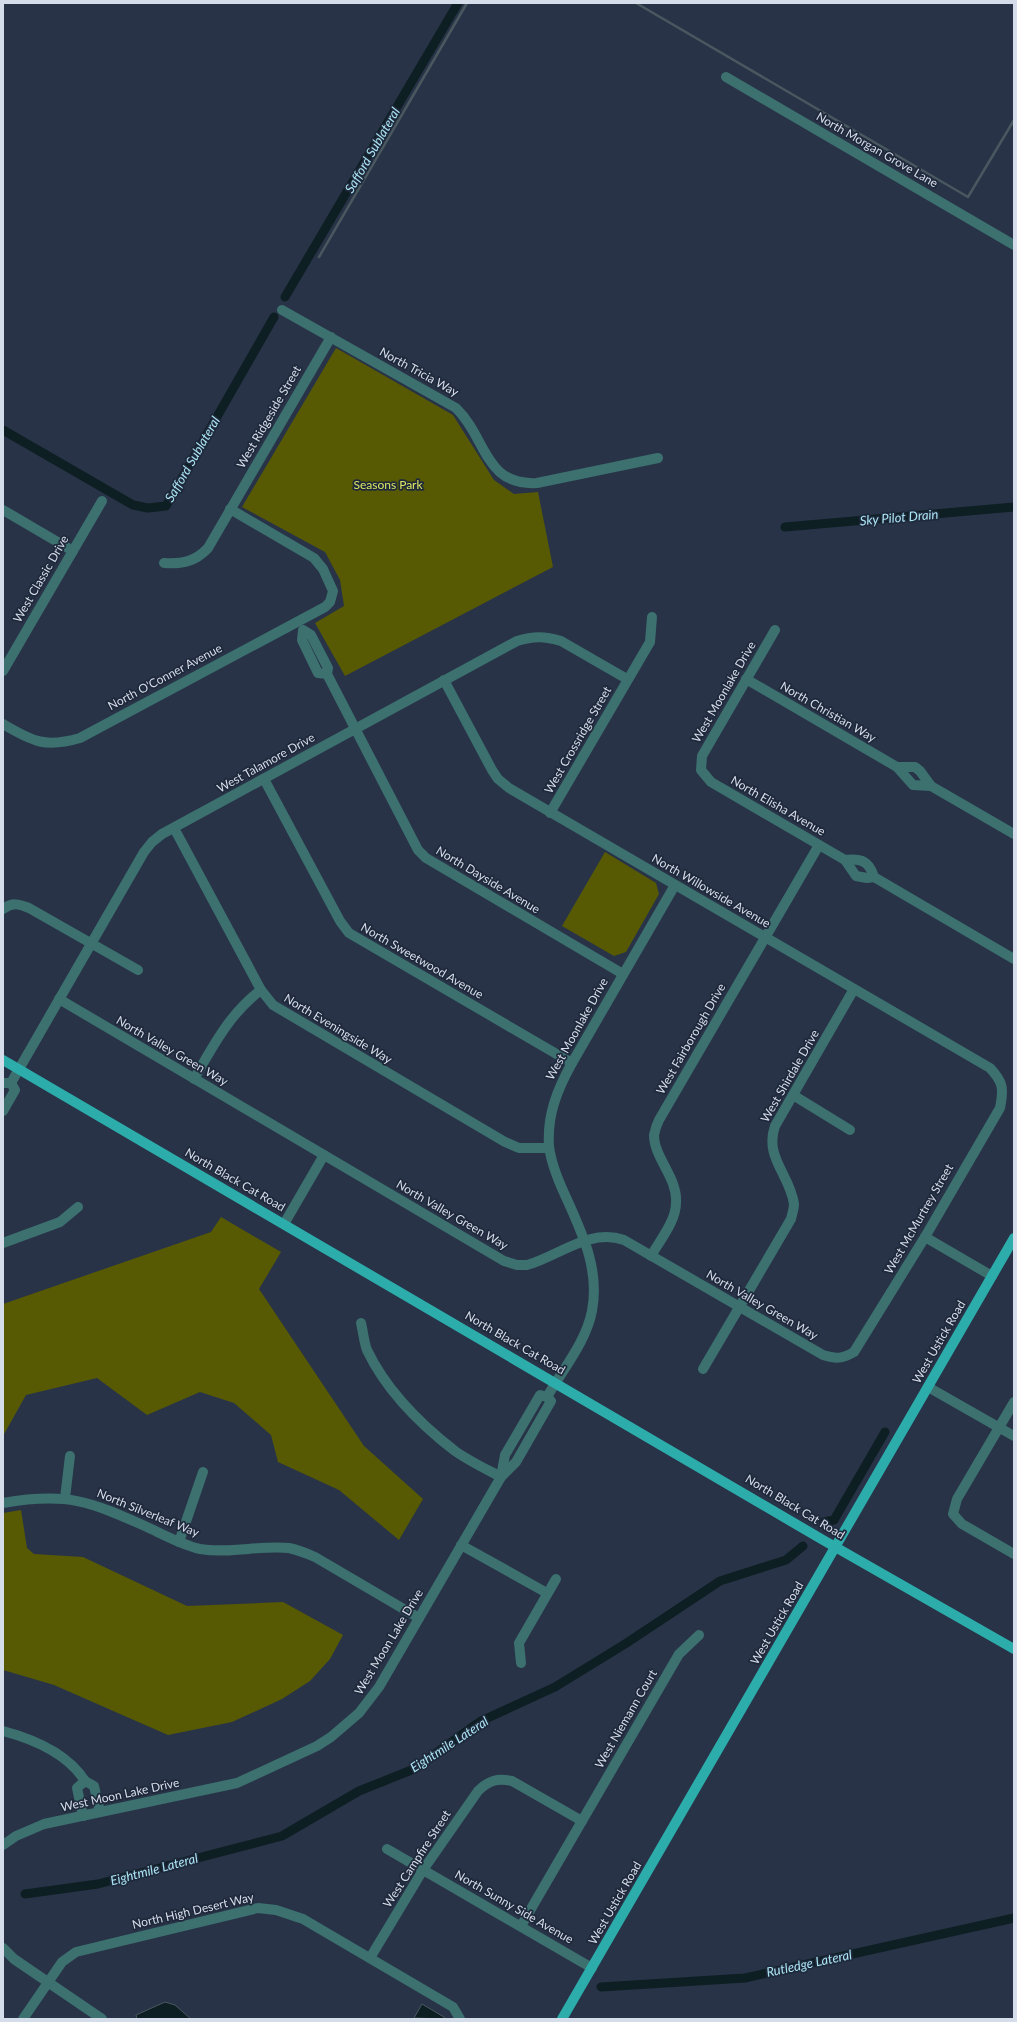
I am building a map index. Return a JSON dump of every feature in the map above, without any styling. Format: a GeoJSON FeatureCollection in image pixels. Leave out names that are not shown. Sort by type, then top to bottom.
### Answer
{"type":"FeatureCollection","features":[{"type":"Feature","properties":{"kind":"main road","name":"North Black Cat Road"},"geometry":{"type":"LineString","coordinates":[[3,1060],[836,1547],[1014,1649]]}},
{"type":"Feature","properties":{"kind":"main road","name":"West Ustick Road"},"geometry":{"type":"LineString","coordinates":[[562,2019],[1014,1238]]}},
{"type":"Feature","properties":{"kind":"street","name":"North Morgan Grove Lane"},"geometry":{"type":"LineString","coordinates":[[726,77],[1014,245]]}},
{"type":"Feature","properties":{"kind":"street","name":"North Tricia Way"},"geometry":{"type":"LineString","coordinates":[[282,310],[456,408],[471,426],[495,469],[502,476],[512,481],[525,484],[537,483],[658,458]]}},
{"type":"Feature","properties":{"kind":"street","name":"West Ridgeside Street"},"geometry":{"type":"LineString","coordinates":[[164,563],[179,564],[194,560],[202,555],[208,548],[331,338]]}},
{"type":"Feature","properties":{"kind":"street","name":"West Classic Drive"},"geometry":{"type":"LineString","coordinates":[[3,672],[102,500]]}},
{"type":"Feature","properties":{"kind":"street","name":"North O'Conner Avenue"},"geometry":{"type":"LineString","coordinates":[[3,724],[24,737],[43,743],[62,743],[80,738],[325,607],[332,597],[333,591],[323,569],[314,558],[230,509]]}},
{"type":"Feature","properties":{"kind":"street"},"geometry":{"type":"LineString","coordinates":[[3,510],[73,551]]}},
{"type":"Feature","properties":{"kind":"street","name":"West Crossridge Street"},"geometry":{"type":"LineString","coordinates":[[550,813],[650,642],[652,617]]}},
{"type":"Feature","properties":{"kind":"street","name":"North Dayside Avenue"},"geometry":{"type":"LineString","coordinates":[[298,621],[303,630],[311,635],[328,668],[327,674],[354,730],[418,850],[426,858],[623,974]]}},
{"type":"Feature","properties":{"kind":"street","name":"West Moonlake Drive"},"geometry":{"type":"LineString","coordinates":[[701,770],[702,756],[775,630]]}},
{"type":"Feature","properties":{"kind":"street","name":"West Talamore Drive"},"geometry":{"type":"LineString","coordinates":[[7,1083],[19,1069],[144,852],[152,842],[174,828],[517,641],[539,636],[560,641],[627,679]]}},
{"type":"Feature","properties":{"kind":"street","name":"North Christian Way"},"geometry":{"type":"LineString","coordinates":[[746,679],[897,767],[913,785],[931,786]]}},
{"type":"Feature","properties":{"kind":"street","name":"North Willowside Avenue"},"geometry":{"type":"LineString","coordinates":[[444,680],[498,779],[509,788],[990,1068],[998,1077],[1002,1086]]}},
{"type":"Feature","properties":{"kind":"street","name":"North Christian Way"},"geometry":{"type":"LineString","coordinates":[[897,767],[914,767],[920,770],[931,786],[1014,834]]}},
{"type":"Feature","properties":{"kind":"street","name":"North Elisha Avenue"},"geometry":{"type":"LineString","coordinates":[[701,770],[711,782],[845,860],[856,876],[867,878],[874,877]]}},
{"type":"Feature","properties":{"kind":"street","name":"North Sweetwood Avenue"},"geometry":{"type":"LineString","coordinates":[[264,779],[340,921],[349,933],[572,1063]]}},
{"type":"Feature","properties":{"kind":"street","name":"North Eveningside Way"},"geometry":{"type":"LineString","coordinates":[[174,828],[261,990],[273,1005],[493,1136],[520,1148],[549,1148]]}},
{"type":"Feature","properties":{"kind":"street","name":"West Fairborough Drive"},"geometry":{"type":"LineString","coordinates":[[651,1256],[672,1218],[676,1203],[674,1186],[659,1153],[654,1135],[659,1120],[819,845]]}},
{"type":"Feature","properties":{"kind":"street","name":"North Elisha Avenue"},"geometry":{"type":"LineString","coordinates":[[845,860],[864,861],[868,864],[874,877],[1014,959]]}},
{"type":"Feature","properties":{"kind":"street","name":"West Moonlake Drive"},"geometry":{"type":"LineString","coordinates":[[547,1396],[583,1339],[592,1310],[594,1274],[585,1240],[558,1180],[549,1148],[549,1127],[552,1106],[560,1084],[675,885]]}},
{"type":"Feature","properties":{"kind":"street"},"geometry":{"type":"LineString","coordinates":[[3,909],[9,905],[19,904],[29,908],[138,970]]}},
{"type":"Feature","properties":{"kind":"street"},"geometry":{"type":"LineString","coordinates":[[194,1079],[224,1028],[253,996],[261,990]]}},
{"type":"Feature","properties":{"kind":"street","name":"West Shirdale Drive"},"geometry":{"type":"LineString","coordinates":[[704,1369],[791,1219],[794,1206],[792,1194],[771,1147],[772,1135],[775,1126],[854,990]]}},
{"type":"Feature","properties":{"kind":"street","name":"North Valley Green Way"},"geometry":{"type":"LineString","coordinates":[[59,999],[504,1261],[517,1265],[527,1265],[585,1240],[598,1236],[613,1236],[624,1240],[823,1355],[835,1359],[845,1357]]}},
{"type":"Feature","properties":{"kind":"street"},"geometry":{"type":"LineString","coordinates":[[3,1111],[15,1090],[7,1083]]}},
{"type":"Feature","properties":{"kind":"street","name":"West McMurtrey Street"},"geometry":{"type":"LineString","coordinates":[[845,1357],[854,1352],[861,1343],[1000,1108],[1002,1086]]}},
{"type":"Feature","properties":{"kind":"street"},"geometry":{"type":"LineString","coordinates":[[793,1095],[850,1130]]}},
{"type":"Feature","properties":{"kind":"street"},"geometry":{"type":"LineString","coordinates":[[284,1224],[324,1155]]}},
{"type":"Feature","properties":{"kind":"street"},"geometry":{"type":"LineString","coordinates":[[3,1243],[60,1222],[78,1208]]}},
{"type":"Feature","properties":{"kind":"street"},"geometry":{"type":"LineString","coordinates":[[925,1237],[992,1276]]}},
{"type":"Feature","properties":{"kind":"street"},"geometry":{"type":"LineString","coordinates":[[361,1322],[367,1349],[393,1391],[405,1406],[420,1421],[456,1451],[501,1477]]}},
{"type":"Feature","properties":{"kind":"street"},"geometry":{"type":"LineString","coordinates":[[928,1387],[1014,1436]]}},
{"type":"Feature","properties":{"kind":"street","name":"West Moon Lake Drive"},"geometry":{"type":"LineString","coordinates":[[3,1845],[32,1828],[237,1783],[317,1746],[345,1727],[371,1698],[501,1477],[520,1456],[551,1402],[547,1396]]}},
{"type":"Feature","properties":{"kind":"street"},"geometry":{"type":"LineString","coordinates":[[1014,1402],[957,1499],[954,1514],[962,1524],[1014,1554]]}},
{"type":"Feature","properties":{"kind":"street"},"geometry":{"type":"LineString","coordinates":[[65,1498],[70,1456]]}},
{"type":"Feature","properties":{"kind":"street"},"geometry":{"type":"LineString","coordinates":[[179,1542],[203,1472]]}},
{"type":"Feature","properties":{"kind":"street","name":"North Silverleaf Way"},"geometry":{"type":"LineString","coordinates":[[3,1503],[37,1498],[65,1498],[104,1508],[179,1542],[199,1548],[216,1550],[279,1548],[300,1551],[315,1557],[419,1618]]}},
{"type":"Feature","properties":{"kind":"street"},"geometry":{"type":"LineString","coordinates":[[462,1545],[547,1594]]}},
{"type":"Feature","properties":{"kind":"street"},"geometry":{"type":"LineString","coordinates":[[521,1664],[519,1643],[556,1578]]}},
{"type":"Feature","properties":{"kind":"street","name":"West Niemann Court"},"geometry":{"type":"LineString","coordinates":[[521,1926],[679,1654],[699,1635]]}},
{"type":"Feature","properties":{"kind":"street"},"geometry":{"type":"LineString","coordinates":[[3,1731],[39,1744],[61,1757],[77,1769],[85,1781],[94,1786],[100,1812]]}},
{"type":"Feature","properties":{"kind":"street","name":"West Campfire Street"},"geometry":{"type":"LineString","coordinates":[[370,1958],[423,1870],[478,1790],[493,1780],[502,1779],[512,1781],[582,1821]]}},
{"type":"Feature","properties":{"kind":"street"},"geometry":{"type":"LineString","coordinates":[[82,1816],[77,1788],[85,1781]]}},
{"type":"Feature","properties":{"kind":"street","name":"North Sunny Side Avenue"},"geometry":{"type":"LineString","coordinates":[[387,1849],[592,1968]]}},
{"type":"Feature","properties":{"kind":"street","name":"North High Desert Way"},"geometry":{"type":"LineString","coordinates":[[23,2019],[62,1962],[76,1952],[258,1908],[276,1910],[293,1915],[370,1958],[453,2008],[460,2019]]}},
{"type":"Feature","properties":{"kind":"street"},"geometry":{"type":"LineString","coordinates":[[3,1948],[14,1959],[102,2019]]}},
{"type":"Feature","properties":{"kind":"street"},"geometry":{"type":"LineString","coordinates":[[3,1956],[14,1959]]}},
{"type":"Feature","properties":{"kind":"green space","name":"Seasons Park"},"geometry":{"type":"Polygon","coordinates":[[[336,348],[453,415],[494,480],[514,494],[538,492],[553,567],[345,676],[315,623],[344,606],[340,580],[325,552],[242,507],[336,348]]]}},
{"type":"Feature","properties":{"kind":"green space"},"geometry":{"type":"Polygon","coordinates":[[[605,852],[656,883],[659,894],[626,952],[614,956],[562,926],[605,852]]]}},
{"type":"Feature","properties":{"kind":"green space"},"geometry":{"type":"Polygon","coordinates":[[[221,1217],[281,1252],[259,1289],[364,1446],[423,1499],[399,1540],[339,1490],[278,1462],[271,1435],[234,1403],[200,1392],[147,1415],[97,1378],[26,1395],[3,1436],[3,1304],[211,1232],[221,1217]]]}},
{"type":"Feature","properties":{"kind":"green space"},"geometry":{"type":"Polygon","coordinates":[[[21,1510],[27,1548],[34,1554],[83,1557],[187,1606],[283,1602],[343,1635],[330,1659],[310,1681],[282,1699],[232,1722],[168,1735],[54,1685],[3,1670],[3,1513],[21,1510]]]}},
{"type":"Feature","properties":{"kind":"shaded area"},"geometry":{"type":"Polygon","coordinates":[[[165,2002],[175,2005],[191,2019],[137,2019],[136,2015],[165,2002]]]}},
{"type":"Feature","properties":{"kind":"shaded area"},"geometry":{"type":"Polygon","coordinates":[[[422,2004],[444,2017],[444,2019],[414,2018],[422,2004]]]}},
{"type":"Feature","properties":{"kind":"waterway","name":"Safford Sublateral"},"geometry":{"type":"LineString","coordinates":[[285,297],[458,3]]}},
{"type":"Feature","properties":{"kind":"waterway"},"geometry":{"type":"LineString","coordinates":[[319,257],[467,3]]}},
{"type":"Feature","properties":{"kind":"waterway"},"geometry":{"type":"LineString","coordinates":[[636,3],[968,197],[1014,120]]}},
{"type":"Feature","properties":{"kind":"waterway","name":"Safford Sublateral"},"geometry":{"type":"LineString","coordinates":[[3,430],[133,505],[148,508],[166,506],[274,317]]}},
{"type":"Feature","properties":{"kind":"waterway","name":"Sky Pilot Drain"},"geometry":{"type":"LineString","coordinates":[[785,527],[1014,507]]}},
{"type":"Feature","properties":{"kind":"waterway","name":"Eightmile Lateral"},"geometry":{"type":"LineString","coordinates":[[824,1522],[834,1520],[885,1432]]}},
{"type":"Feature","properties":{"kind":"waterway","name":"Eightmile Lateral"},"geometry":{"type":"LineString","coordinates":[[25,1894],[98,1884],[282,1836],[359,1791],[414,1769],[481,1721],[555,1687],[625,1644],[720,1581],[786,1560],[803,1546]]}},
{"type":"Feature","properties":{"kind":"waterway","name":"Rutledge Lateral"},"geometry":{"type":"LineString","coordinates":[[601,1987],[745,1978],[1014,1918]]}}]}
